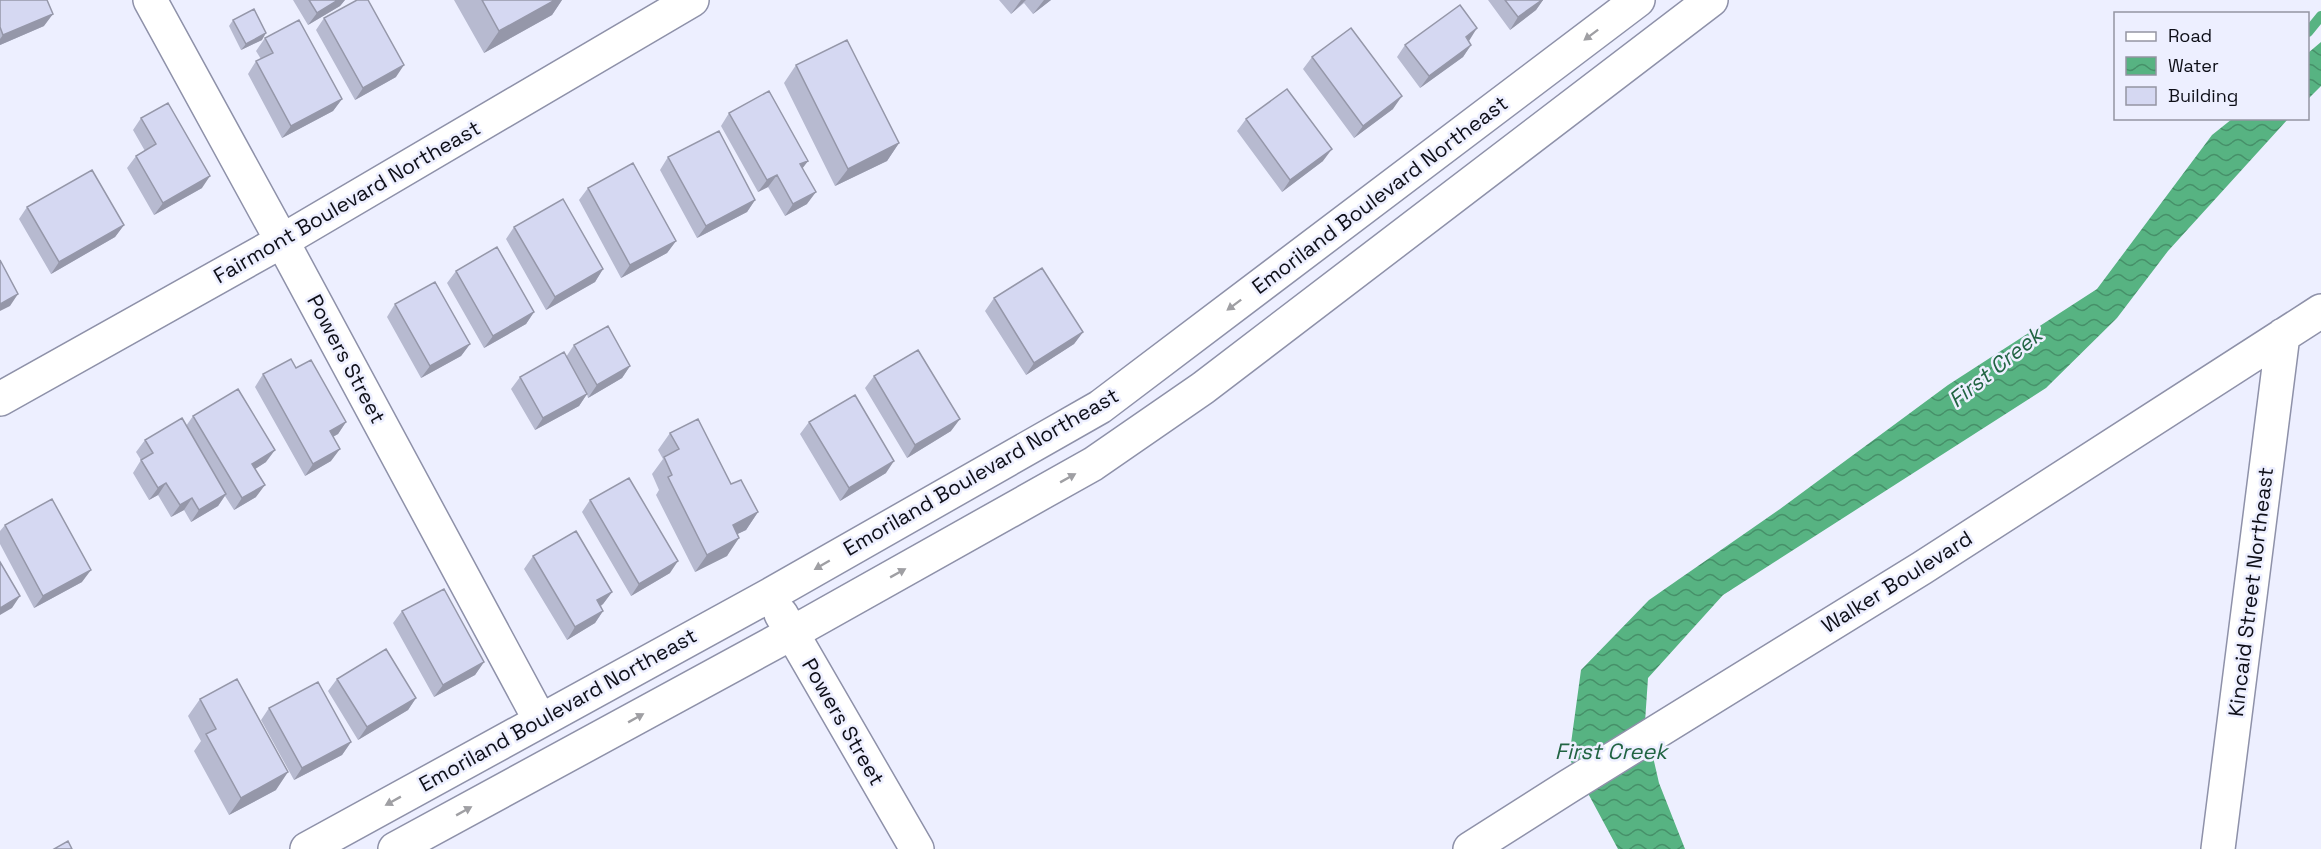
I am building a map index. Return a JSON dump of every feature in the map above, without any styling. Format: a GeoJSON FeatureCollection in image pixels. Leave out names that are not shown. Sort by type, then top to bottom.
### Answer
{"type":"FeatureCollection","features":[{"type":"Feature","properties":{"kind":"street","name":"Powers Street"},"geometry":{"type":"LineString","coordinates":[[150,0],[540,720]]}},
{"type":"Feature","properties":{"kind":"street","name":"Fairmont Boulevard Northeast"},"geometry":{"type":"LineString","coordinates":[[0,399],[282,241],[692,0]]}},
{"type":"Feature","properties":{"kind":"street"},"geometry":{"type":"LineString","coordinates":[[394,849],[792,633],[1103,457],[1203,388],[1711,0]]}},
{"type":"Feature","properties":{"kind":"street"},"geometry":{"type":"LineString","coordinates":[[1620,5],[1645,50]]}},
{"type":"Feature","properties":{"kind":"street","name":"Emoriland Boulevard Northeast"},"geometry":{"type":"LineString","coordinates":[[306,849],[770,595],[1100,407],[1620,5]]}},
{"type":"Feature","properties":{"kind":"street","name":"Walker Boulevard"},"geometry":{"type":"LineString","coordinates":[[1470,849],[1922,568],[2321,311]]}},
{"type":"Feature","properties":{"kind":"street","name":"Kincaid Street Northeast"},"geometry":{"type":"LineString","coordinates":[[2218,849],[2283,335]]}},
{"type":"Feature","properties":{"kind":"street","name":"Powers Street"},"geometry":{"type":"LineString","coordinates":[[770,595],[917,849]]}},
{"type":"Feature","properties":{"kind":"water"},"geometry":{"type":"Polygon","coordinates":[[[2321,42],[2321,86],[2309,98],[2309,52],[2321,42]]]}},
{"type":"Feature","properties":{"kind":"water","name":"First Creek"},"geometry":{"type":"Polygon","coordinates":[[[2231,120],[2287,120],[2168,251],[2117,318],[2046,388],[1723,595],[1648,678],[1645,722],[1659,783],[1685,849],[1618,849],[1569,758],[1581,670],[1649,600],[1780,509],[1948,385],[2097,289],[2212,135],[2231,120]]]}},
{"type":"Feature","properties":{"kind":"building"},"geometry":{"type":"Polygon","coordinates":[[[0,0],[47,0],[53,14],[3,35],[0,27],[0,0]]]}},
{"type":"Feature","properties":{"kind":"building"},"geometry":{"type":"Polygon","coordinates":[[[309,0],[338,0],[317,13],[309,0]]]}},
{"type":"Feature","properties":{"kind":"building"},"geometry":{"type":"Polygon","coordinates":[[[357,0],[368,0],[404,65],[363,88],[324,18],[357,0]]]}},
{"type":"Feature","properties":{"kind":"building"},"geometry":{"type":"Polygon","coordinates":[[[482,0],[555,0],[499,31],[482,0]]]}},
{"type":"Feature","properties":{"kind":"building"},"geometry":{"type":"Polygon","coordinates":[[[1505,0],[1542,0],[1518,17],[1505,0]]]}},
{"type":"Feature","properties":{"kind":"building"},"geometry":{"type":"Polygon","coordinates":[[[1460,5],[1477,28],[1466,37],[1471,45],[1429,76],[1405,45],[1460,5]]]}},
{"type":"Feature","properties":{"kind":"building"},"geometry":{"type":"Polygon","coordinates":[[[254,9],[266,33],[246,44],[233,20],[254,9]]]}},
{"type":"Feature","properties":{"kind":"building"},"geometry":{"type":"Polygon","coordinates":[[[299,20],[342,99],[291,126],[256,61],[273,53],[265,38],[299,20]]]}},
{"type":"Feature","properties":{"kind":"building"},"geometry":{"type":"Polygon","coordinates":[[[1351,28],[1402,96],[1363,126],[1312,57],[1351,28]]]}},
{"type":"Feature","properties":{"kind":"building"},"geometry":{"type":"Polygon","coordinates":[[[847,40],[899,143],[848,169],[796,65],[847,40]]]}},
{"type":"Feature","properties":{"kind":"building"},"geometry":{"type":"Polygon","coordinates":[[[1287,89],[1332,149],[1290,180],[1246,119],[1287,89]]]}},
{"type":"Feature","properties":{"kind":"building"},"geometry":{"type":"Polygon","coordinates":[[[769,91],[808,161],[800,164],[816,192],[793,204],[777,175],[767,180],[729,113],[769,91]]]}},
{"type":"Feature","properties":{"kind":"building"},"geometry":{"type":"Polygon","coordinates":[[[168,103],[210,176],[163,203],[136,156],[156,144],[141,118],[168,103]]]}},
{"type":"Feature","properties":{"kind":"building"},"geometry":{"type":"Polygon","coordinates":[[[719,131],[755,200],[706,226],[668,157],[719,131]]]}},
{"type":"Feature","properties":{"kind":"building"},"geometry":{"type":"Polygon","coordinates":[[[633,163],[676,241],[630,265],[588,188],[633,163]]]}},
{"type":"Feature","properties":{"kind":"building"},"geometry":{"type":"Polygon","coordinates":[[[92,170],[124,225],[59,262],[27,207],[92,170]]]}},
{"type":"Feature","properties":{"kind":"building"},"geometry":{"type":"Polygon","coordinates":[[[563,199],[603,269],[555,297],[514,227],[563,199]]]}},
{"type":"Feature","properties":{"kind":"building"},"geometry":{"type":"Polygon","coordinates":[[[497,247],[534,312],[493,336],[456,271],[497,247]]]}},
{"type":"Feature","properties":{"kind":"building"},"geometry":{"type":"Polygon","coordinates":[[[0,260],[18,294],[0,304],[0,260]]]}},
{"type":"Feature","properties":{"kind":"building"},"geometry":{"type":"Polygon","coordinates":[[[1042,268],[1083,332],[1034,363],[994,298],[1042,268]]]}},
{"type":"Feature","properties":{"kind":"building"},"geometry":{"type":"Polygon","coordinates":[[[435,282],[470,344],[430,366],[395,304],[435,282]]]}},
{"type":"Feature","properties":{"kind":"building"},"geometry":{"type":"Polygon","coordinates":[[[608,326],[630,366],[597,385],[574,345],[608,326]]]}},
{"type":"Feature","properties":{"kind":"building"},"geometry":{"type":"Polygon","coordinates":[[[918,350],[960,419],[915,445],[874,376],[918,350]]]}},
{"type":"Feature","properties":{"kind":"building"},"geometry":{"type":"Polygon","coordinates":[[[564,352],[587,394],[543,418],[520,377],[564,352]]]}},
{"type":"Feature","properties":{"kind":"building"},"geometry":{"type":"Polygon","coordinates":[[[291,359],[296,368],[311,360],[346,422],[330,431],[340,449],[313,464],[263,374],[291,359]]]}},
{"type":"Feature","properties":{"kind":"building"},"geometry":{"type":"Polygon","coordinates":[[[238,389],[275,450],[252,464],[265,485],[242,498],[193,416],[238,389]]]}},
{"type":"Feature","properties":{"kind":"building"},"geometry":{"type":"Polygon","coordinates":[[[855,395],[894,461],[849,488],[809,422],[855,395]]]}},
{"type":"Feature","properties":{"kind":"building"},"geometry":{"type":"Polygon","coordinates":[[[182,418],[226,494],[199,510],[192,498],[180,505],[166,483],[158,488],[141,460],[153,453],[145,440],[182,418]]]}},
{"type":"Feature","properties":{"kind":"building"},"geometry":{"type":"Polygon","coordinates":[[[698,419],[731,484],[741,480],[758,512],[733,525],[739,538],[707,555],[668,477],[672,475],[664,457],[679,449],[670,433],[698,419]]]}},
{"type":"Feature","properties":{"kind":"building"},"geometry":{"type":"Polygon","coordinates":[[[629,478],[678,561],[639,584],[590,500],[629,478]]]}},
{"type":"Feature","properties":{"kind":"building"},"geometry":{"type":"Polygon","coordinates":[[[52,499],[91,570],[43,596],[5,525],[52,499]]]}},
{"type":"Feature","properties":{"kind":"building"},"geometry":{"type":"Polygon","coordinates":[[[576,531],[612,592],[597,600],[603,611],[575,627],[533,556],[576,531]]]}},
{"type":"Feature","properties":{"kind":"building"},"geometry":{"type":"Polygon","coordinates":[[[0,562],[20,596],[0,608],[0,562]]]}},
{"type":"Feature","properties":{"kind":"building"},"geometry":{"type":"Polygon","coordinates":[[[444,589],[484,662],[443,685],[402,611],[444,589]]]}},
{"type":"Feature","properties":{"kind":"building"},"geometry":{"type":"Polygon","coordinates":[[[386,649],[416,698],[367,727],[337,679],[386,649]]]}},
{"type":"Feature","properties":{"kind":"building"},"geometry":{"type":"Polygon","coordinates":[[[237,679],[288,772],[241,798],[206,734],[216,729],[200,699],[237,679]]]}},
{"type":"Feature","properties":{"kind":"building"},"geometry":{"type":"Polygon","coordinates":[[[318,682],[351,742],[302,768],[269,708],[318,682]]]}},
{"type":"Feature","properties":{"kind":"building"},"geometry":{"type":"Polygon","coordinates":[[[68,841],[72,849],[54,849],[68,841]]]}},
{"type":"Feature","properties":{"kind":"waterway","name":"First Creek"},"geometry":{"type":"LineString","coordinates":[[2309,31],[2321,16]]}}]}
